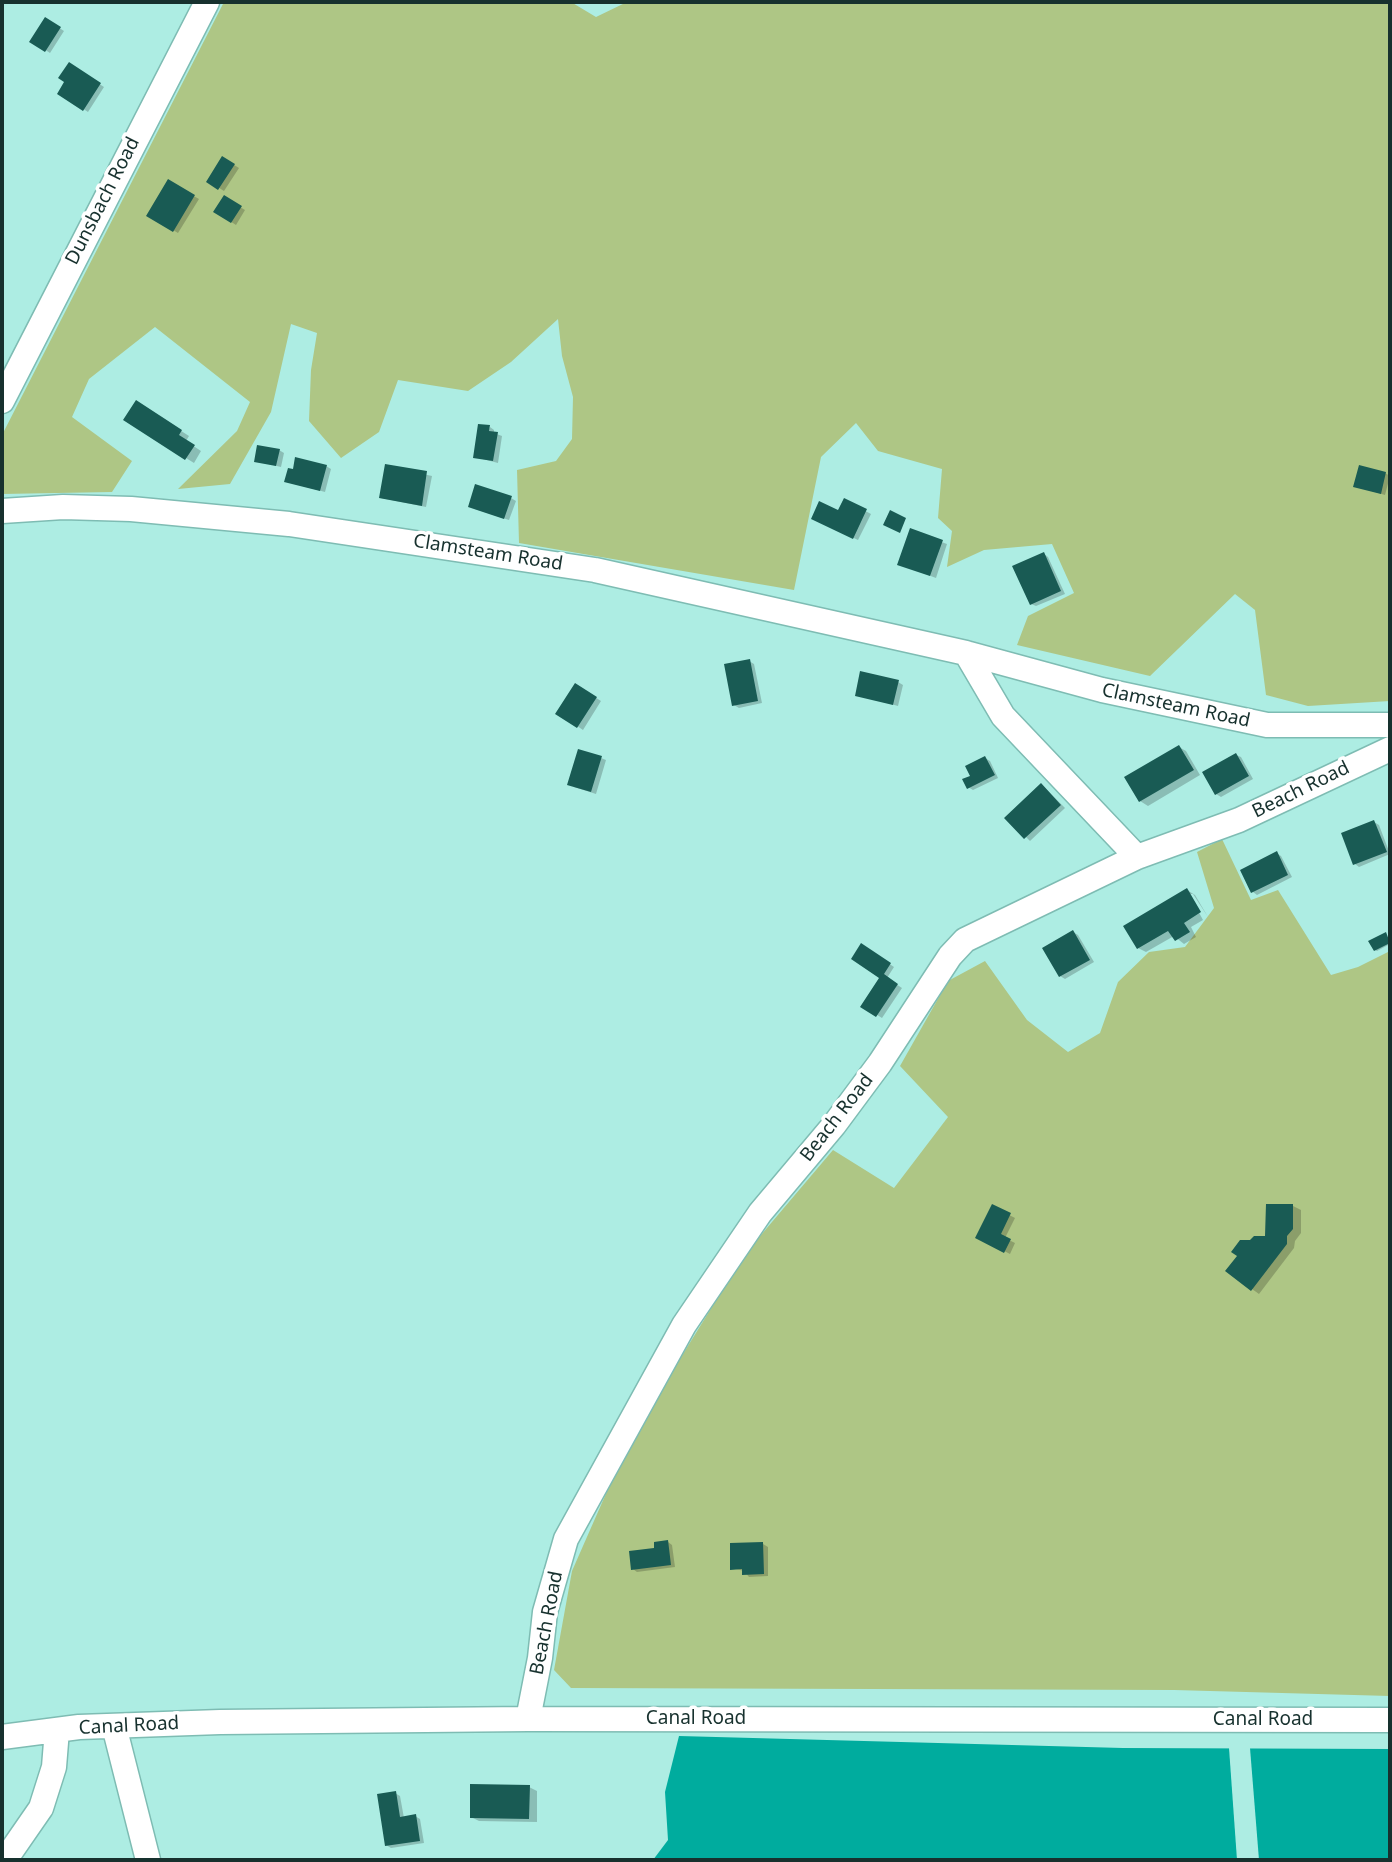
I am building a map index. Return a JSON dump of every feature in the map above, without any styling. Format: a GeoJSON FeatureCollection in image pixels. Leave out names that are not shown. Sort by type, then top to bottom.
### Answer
{"type":"FeatureCollection","features":[{"type":"Feature","properties":{"kind":"street","name":"Dunsbach Road"},"geometry":{"type":"LineString","coordinates":[[2,401],[207,2]]}},
{"type":"Feature","properties":{"kind":"street","name":"Clamsteam Road"},"geometry":{"type":"LineString","coordinates":[[2,511],[64,506],[131,509],[316,528],[595,569],[966,653],[1102,690],[1267,725],[1390,725]]}},
{"type":"Feature","properties":{"kind":"street"},"geometry":{"type":"LineString","coordinates":[[966,653],[1003,716],[1137,857]]}},
{"type":"Feature","properties":{"kind":"street","name":"Beach Road"},"geometry":{"type":"LineString","coordinates":[[527,1719],[540,1658],[545,1612],[566,1539],[684,1325],[760,1213],[834,1125],[880,1063],[950,956],[965,940],[1137,857],[1239,820],[1390,749]]}},
{"type":"Feature","properties":{"kind":"street","name":"Canal Road"},"geometry":{"type":"LineString","coordinates":[[2,1737],[114,1726],[220,1722],[527,1719],[1390,1720]]}},
{"type":"Feature","properties":{"kind":"street"},"geometry":{"type":"LineString","coordinates":[[114,1726],[148,1860]]}},
{"type":"Feature","properties":{"kind":"street"},"geometry":{"type":"LineString","coordinates":[[5,1860],[41,1808],[54,1766],[57,1730]]}},
{"type":"Feature","properties":{"kind":"green space"},"geometry":{"type":"Polygon","coordinates":[[[224,2],[571,2],[596,17],[627,2],[1390,2],[1390,701],[1308,706],[1266,695],[1255,610],[1235,594],[1150,676],[1017,645],[1028,616],[1074,593],[1052,544],[984,550],[947,567],[952,531],[938,518],[942,469],[878,451],[856,423],[821,457],[794,590],[519,543],[517,470],[556,461],[572,439],[573,397],[562,356],[558,319],[511,362],[468,391],[398,380],[379,432],[341,458],[309,421],[311,370],[317,333],[291,324],[271,412],[230,484],[178,489],[237,431],[250,402],[155,327],[89,379],[72,417],[132,461],[112,492],[2,494],[2,435],[224,2]]]}},
{"type":"Feature","properties":{"kind":"green space"},"geometry":{"type":"Polygon","coordinates":[[[1222,839],[1251,900],[1278,890],[1331,975],[1358,967],[1390,951],[1390,1696],[1174,1690],[571,1688],[554,1670],[572,1571],[612,1480],[670,1375],[744,1255],[833,1150],[894,1188],[948,1117],[900,1066],[948,981],[985,961],[1027,1020],[1068,1052],[1100,1033],[1118,982],[1149,952],[1185,947],[1214,908],[1197,852],[1222,839]]]}},
{"type":"Feature","properties":{"kind":"water"},"geometry":{"type":"Polygon","coordinates":[[[679,1736],[1123,1748],[1390,1749],[1390,1860],[653,1860],[668,1840],[665,1792],[679,1736]]]}},
{"type":"Feature","properties":{"kind":"pier"},"geometry":{"type":"Polygon","coordinates":[[[1229,1748],[1250,1748],[1259,1860],[1237,1860],[1229,1748]]]}},
{"type":"Feature","properties":{"kind":"building"},"geometry":{"type":"Polygon","coordinates":[[[45,17],[61,27],[45,52],[29,42],[45,17]]]}},
{"type":"Feature","properties":{"kind":"building"},"geometry":{"type":"Polygon","coordinates":[[[69,62],[101,83],[83,111],[57,94],[64,82],[58,78],[69,62]]]}},
{"type":"Feature","properties":{"kind":"building"},"geometry":{"type":"Polygon","coordinates":[[[222,156],[235,164],[218,190],[206,182],[222,156]]]}},
{"type":"Feature","properties":{"kind":"building"},"geometry":{"type":"Polygon","coordinates":[[[168,179],[195,195],[173,232],[146,216],[168,179]]]}},
{"type":"Feature","properties":{"kind":"building"},"geometry":{"type":"Polygon","coordinates":[[[224,195],[242,206],[231,223],[213,212],[224,195]]]}},
{"type":"Feature","properties":{"kind":"building"},"geometry":{"type":"Polygon","coordinates":[[[136,400],[182,430],[179,435],[195,445],[185,460],[123,420],[136,400]]]}},
{"type":"Feature","properties":{"kind":"building"},"geometry":{"type":"Polygon","coordinates":[[[478,424],[490,425],[489,431],[498,432],[493,461],[473,458],[478,424]]]}},
{"type":"Feature","properties":{"kind":"building"},"geometry":{"type":"Polygon","coordinates":[[[257,445],[280,449],[276,466],[254,462],[257,445]]]}},
{"type":"Feature","properties":{"kind":"building"},"geometry":{"type":"Polygon","coordinates":[[[295,457],[327,465],[320,491],[284,482],[288,468],[293,469],[295,457]]]}},
{"type":"Feature","properties":{"kind":"building"},"geometry":{"type":"Polygon","coordinates":[[[385,464],[427,471],[422,506],[379,498],[385,464]]]}},
{"type":"Feature","properties":{"kind":"building"},"geometry":{"type":"Polygon","coordinates":[[[1359,465],[1386,472],[1381,494],[1353,487],[1359,465]]]}},
{"type":"Feature","properties":{"kind":"building"},"geometry":{"type":"Polygon","coordinates":[[[475,484],[512,496],[504,519],[468,507],[475,484]]]}},
{"type":"Feature","properties":{"kind":"building"},"geometry":{"type":"Polygon","coordinates":[[[844,498],[867,509],[853,539],[811,519],[819,501],[838,510],[844,498]]]}},
{"type":"Feature","properties":{"kind":"building"},"geometry":{"type":"Polygon","coordinates":[[[890,510],[906,518],[900,533],[883,525],[890,510]]]}},
{"type":"Feature","properties":{"kind":"building"},"geometry":{"type":"Polygon","coordinates":[[[910,528],[943,540],[930,576],[897,565],[910,528]]]}},
{"type":"Feature","properties":{"kind":"building"},"geometry":{"type":"Polygon","coordinates":[[[1044,552],[1061,591],[1030,605],[1012,566],[1044,552]]]}},
{"type":"Feature","properties":{"kind":"building"},"geometry":{"type":"Polygon","coordinates":[[[750,659],[758,701],[732,706],[724,664],[750,659]]]}},
{"type":"Feature","properties":{"kind":"building"},"geometry":{"type":"Polygon","coordinates":[[[860,671],[899,680],[893,705],[855,696],[860,671]]]}},
{"type":"Feature","properties":{"kind":"building"},"geometry":{"type":"Polygon","coordinates":[[[575,683],[597,697],[577,728],[555,714],[575,683]]]}},
{"type":"Feature","properties":{"kind":"building"},"geometry":{"type":"Polygon","coordinates":[[[1179,745],[1194,770],[1139,802],[1124,777],[1179,745]]]}},
{"type":"Feature","properties":{"kind":"building"},"geometry":{"type":"Polygon","coordinates":[[[578,749],[602,756],[591,792],[567,785],[578,749]]]}},
{"type":"Feature","properties":{"kind":"building"},"geometry":{"type":"Polygon","coordinates":[[[1236,753],[1249,776],[1215,795],[1202,772],[1236,753]]]}},
{"type":"Feature","properties":{"kind":"building"},"geometry":{"type":"Polygon","coordinates":[[[985,756],[995,775],[967,789],[962,779],[970,776],[965,766],[985,756]]]}},
{"type":"Feature","properties":{"kind":"building"},"geometry":{"type":"Polygon","coordinates":[[[1041,783],[1061,805],[1024,839],[1004,818],[1041,783]]]}},
{"type":"Feature","properties":{"kind":"building"},"geometry":{"type":"Polygon","coordinates":[[[1374,820],[1387,852],[1353,865],[1341,833],[1374,820]]]}},
{"type":"Feature","properties":{"kind":"building"},"geometry":{"type":"Polygon","coordinates":[[[1277,851],[1288,875],[1251,893],[1240,870],[1277,851]]]}},
{"type":"Feature","properties":{"kind":"building"},"geometry":{"type":"Polygon","coordinates":[[[1187,888],[1201,912],[1184,923],[1190,932],[1175,941],[1168,931],[1137,949],[1123,926],[1187,888]]]}},
{"type":"Feature","properties":{"kind":"building"},"geometry":{"type":"Polygon","coordinates":[[[1073,930],[1090,960],[1059,977],[1042,948],[1073,930]]]}},
{"type":"Feature","properties":{"kind":"building"},"geometry":{"type":"Polygon","coordinates":[[[1386,932],[1390,943],[1374,951],[1368,941],[1386,932]]]}},
{"type":"Feature","properties":{"kind":"building"},"geometry":{"type":"Polygon","coordinates":[[[861,943],[891,963],[884,974],[898,984],[876,1017],[860,1007],[879,978],[851,959],[861,943]]]}},
{"type":"Feature","properties":{"kind":"building"},"geometry":{"type":"Polygon","coordinates":[[[992,1204],[1011,1213],[1001,1234],[1011,1239],[1004,1253],[975,1238],[992,1204]]]}},
{"type":"Feature","properties":{"kind":"building"},"geometry":{"type":"Polygon","coordinates":[[[1266,1204],[1293,1204],[1293,1229],[1287,1236],[1287,1244],[1251,1291],[1225,1271],[1237,1256],[1231,1252],[1240,1240],[1265,1236],[1266,1204]]]}},
{"type":"Feature","properties":{"kind":"building"},"geometry":{"type":"Polygon","coordinates":[[[668,1540],[671,1565],[631,1570],[629,1551],[654,1548],[654,1542],[668,1540]]]}},
{"type":"Feature","properties":{"kind":"building"},"geometry":{"type":"Polygon","coordinates":[[[763,1542],[764,1574],[742,1575],[742,1569],[730,1570],[730,1543],[763,1542]]]}},
{"type":"Feature","properties":{"kind":"building"},"geometry":{"type":"Polygon","coordinates":[[[470,1784],[530,1785],[529,1819],[470,1818],[470,1784]]]}},
{"type":"Feature","properties":{"kind":"building"},"geometry":{"type":"Polygon","coordinates":[[[396,1791],[400,1817],[416,1814],[420,1841],[385,1846],[377,1794],[396,1791]]]}}]}
